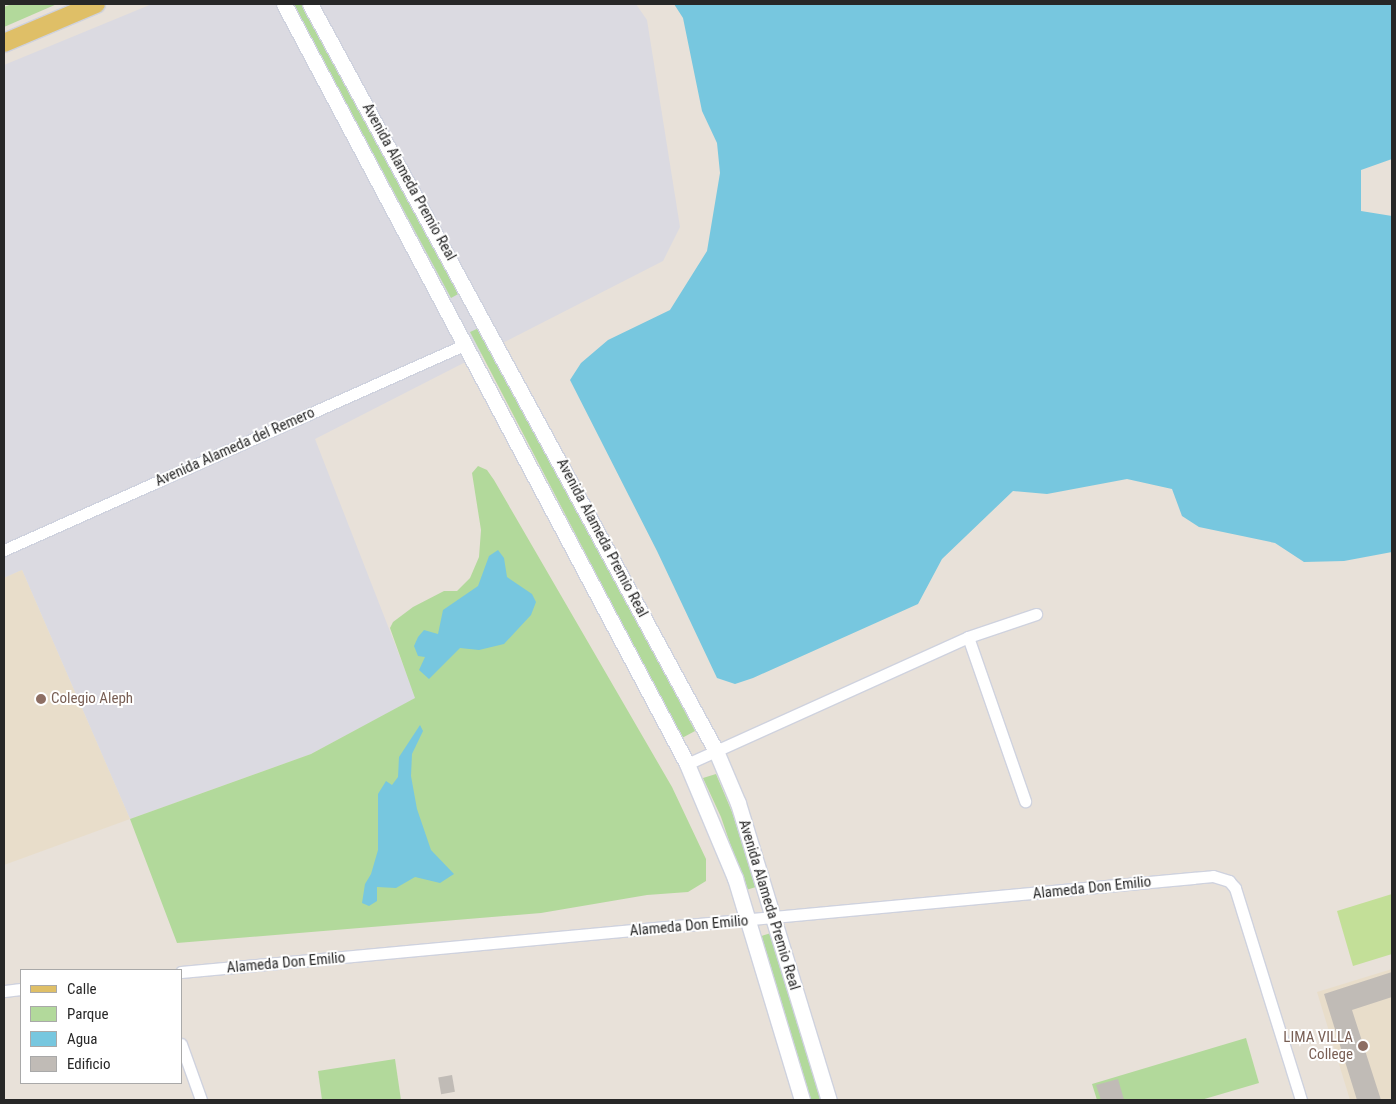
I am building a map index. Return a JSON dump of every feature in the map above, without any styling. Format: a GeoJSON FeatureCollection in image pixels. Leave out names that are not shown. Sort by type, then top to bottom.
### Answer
{"type":"FeatureCollection","features":[{"type":"Feature","properties":{"kind":"main road"},"geometry":{"type":"LineString","coordinates":[[4,43],[91,5]]}},
{"type":"Feature","properties":{"kind":"street","name":"Avenida Alameda Premio Real"},"geometry":{"type":"LineString","coordinates":[[284,4],[466,344],[687,764],[713,818],[748,921],[802,1100]]}},
{"type":"Feature","properties":{"kind":"street","name":"Avenida Alameda Premio Real"},"geometry":{"type":"LineString","coordinates":[[310,4],[716,751],[738,803],[829,1100]]}},
{"type":"Feature","properties":{"kind":"street","name":"Avenida Alameda del Remero"},"geometry":{"type":"LineString","coordinates":[[4,550],[466,344]]}},
{"type":"Feature","properties":{"kind":"street"},"geometry":{"type":"LineString","coordinates":[[687,764],[968,637],[1036,614]]}},
{"type":"Feature","properties":{"kind":"street"},"geometry":{"type":"LineString","coordinates":[[968,637],[1025,800]]}},
{"type":"Feature","properties":{"kind":"street","name":"Alameda Don Emilio"},"geometry":{"type":"LineString","coordinates":[[182,972],[773,919],[1213,876],[1226,880],[1237,894],[1301,1100]]}},
{"type":"Feature","properties":{"kind":"street"},"geometry":{"type":"LineString","coordinates":[[4,991],[20,989]]}},
{"type":"Feature","properties":{"kind":"street"},"geometry":{"type":"LineString","coordinates":[[182,1047],[201,1100]]}},
{"type":"Feature","properties":{"kind":"shaded area"},"geometry":{"type":"Polygon","coordinates":[[[152,4],[636,4],[647,20],[680,227],[663,261],[315,439],[416,698],[311,754],[130,819],[22,570],[4,578],[4,65],[152,4]]]}},
{"type":"Feature","properties":{"kind":"shaded area","name":"Colegio Aleph"},"geometry":{"type":"Polygon","coordinates":[[[22,570],[130,819],[4,865],[4,578],[22,570]]]}},
{"type":"Feature","properties":{"kind":"shaded area","name":"LIMA VILLA College"},"geometry":{"type":"Polygon","coordinates":[[[1392,969],[1392,1100],[1350,1100],[1317,992],[1392,969]]]}},
{"type":"Feature","properties":{"kind":"green space"},"geometry":{"type":"Polygon","coordinates":[[[12,4],[57,4],[4,27],[4,7],[12,4]]]}},
{"type":"Feature","properties":{"kind":"green space"},"geometry":{"type":"Polygon","coordinates":[[[293,4],[302,4],[460,293],[451,298],[293,4]]]}},
{"type":"Feature","properties":{"kind":"green space"},"geometry":{"type":"Polygon","coordinates":[[[479,328],[695,731],[682,738],[470,332],[479,328]]]}},
{"type":"Feature","properties":{"kind":"green space"},"geometry":{"type":"Polygon","coordinates":[[[478,466],[487,470],[494,480],[672,787],[706,859],[706,881],[688,892],[647,895],[541,913],[177,943],[130,819],[311,754],[415,698],[390,628],[393,622],[413,607],[444,591],[457,591],[470,578],[479,557],[481,530],[472,473],[478,466]]]}},
{"type":"Feature","properties":{"kind":"green space"},"geometry":{"type":"Polygon","coordinates":[[[716,774],[732,812],[756,887],[746,890],[721,817],[703,778],[716,774]]]}},
{"type":"Feature","properties":{"kind":"green space"},"geometry":{"type":"Polygon","coordinates":[[[1392,894],[1392,954],[1353,966],[1337,911],[1392,894]]]}},
{"type":"Feature","properties":{"kind":"green space"},"geometry":{"type":"Polygon","coordinates":[[[771,933],[822,1100],[808,1100],[759,937],[771,933]]]}},
{"type":"Feature","properties":{"kind":"green space"},"geometry":{"type":"Polygon","coordinates":[[[1246,1038],[1259,1083],[1201,1100],[1097,1100],[1092,1084],[1246,1038]]]}},
{"type":"Feature","properties":{"kind":"green space"},"geometry":{"type":"Polygon","coordinates":[[[395,1059],[401,1100],[322,1100],[318,1071],[395,1059]]]}},
{"type":"Feature","properties":{"kind":"water"},"geometry":{"type":"Polygon","coordinates":[[[674,4],[1392,4],[1392,159],[1361,170],[1361,211],[1392,216],[1392,552],[1344,561],[1304,562],[1275,543],[1199,527],[1182,516],[1172,489],[1127,479],[1047,494],[1013,491],[942,559],[918,604],[753,678],[735,684],[717,678],[657,551],[570,380],[581,363],[608,340],[670,310],[707,251],[720,173],[717,143],[702,111],[683,18],[674,4]]]}},
{"type":"Feature","properties":{"kind":"water"},"geometry":{"type":"Polygon","coordinates":[[[498,550],[504,558],[507,577],[532,594],[536,602],[531,615],[504,644],[479,650],[460,648],[429,679],[419,670],[425,657],[418,656],[414,646],[418,637],[424,630],[438,634],[443,610],[478,586],[489,556],[498,550]]]}},
{"type":"Feature","properties":{"kind":"water"},"geometry":{"type":"Polygon","coordinates":[[[420,725],[423,731],[412,754],[411,776],[417,809],[431,850],[454,874],[440,883],[415,877],[396,888],[377,887],[377,901],[369,906],[362,903],[365,884],[371,874],[378,850],[378,794],[386,781],[392,785],[398,777],[399,757],[420,725]]]}},
{"type":"Feature","properties":{"kind":"building"},"geometry":{"type":"Polygon","coordinates":[[[1392,972],[1392,997],[1352,1010],[1381,1100],[1357,1100],[1324,994],[1392,972]]]}},
{"type":"Feature","properties":{"kind":"building"},"geometry":{"type":"Polygon","coordinates":[[[452,1075],[455,1092],[441,1094],[438,1077],[452,1075]]]}},
{"type":"Feature","properties":{"kind":"building"},"geometry":{"type":"Polygon","coordinates":[[[1118,1079],[1124,1100],[1101,1100],[1096,1085],[1118,1079]]]}},
{"type":"Feature","properties":{"kind":"place","name":"Colegio Aleph"},"geometry":{"type":"Point","coordinates":[41,699]}},
{"type":"Feature","properties":{"kind":"place","name":"LIMA VILLA College"},"geometry":{"type":"Point","coordinates":[1363,1046]}}]}
